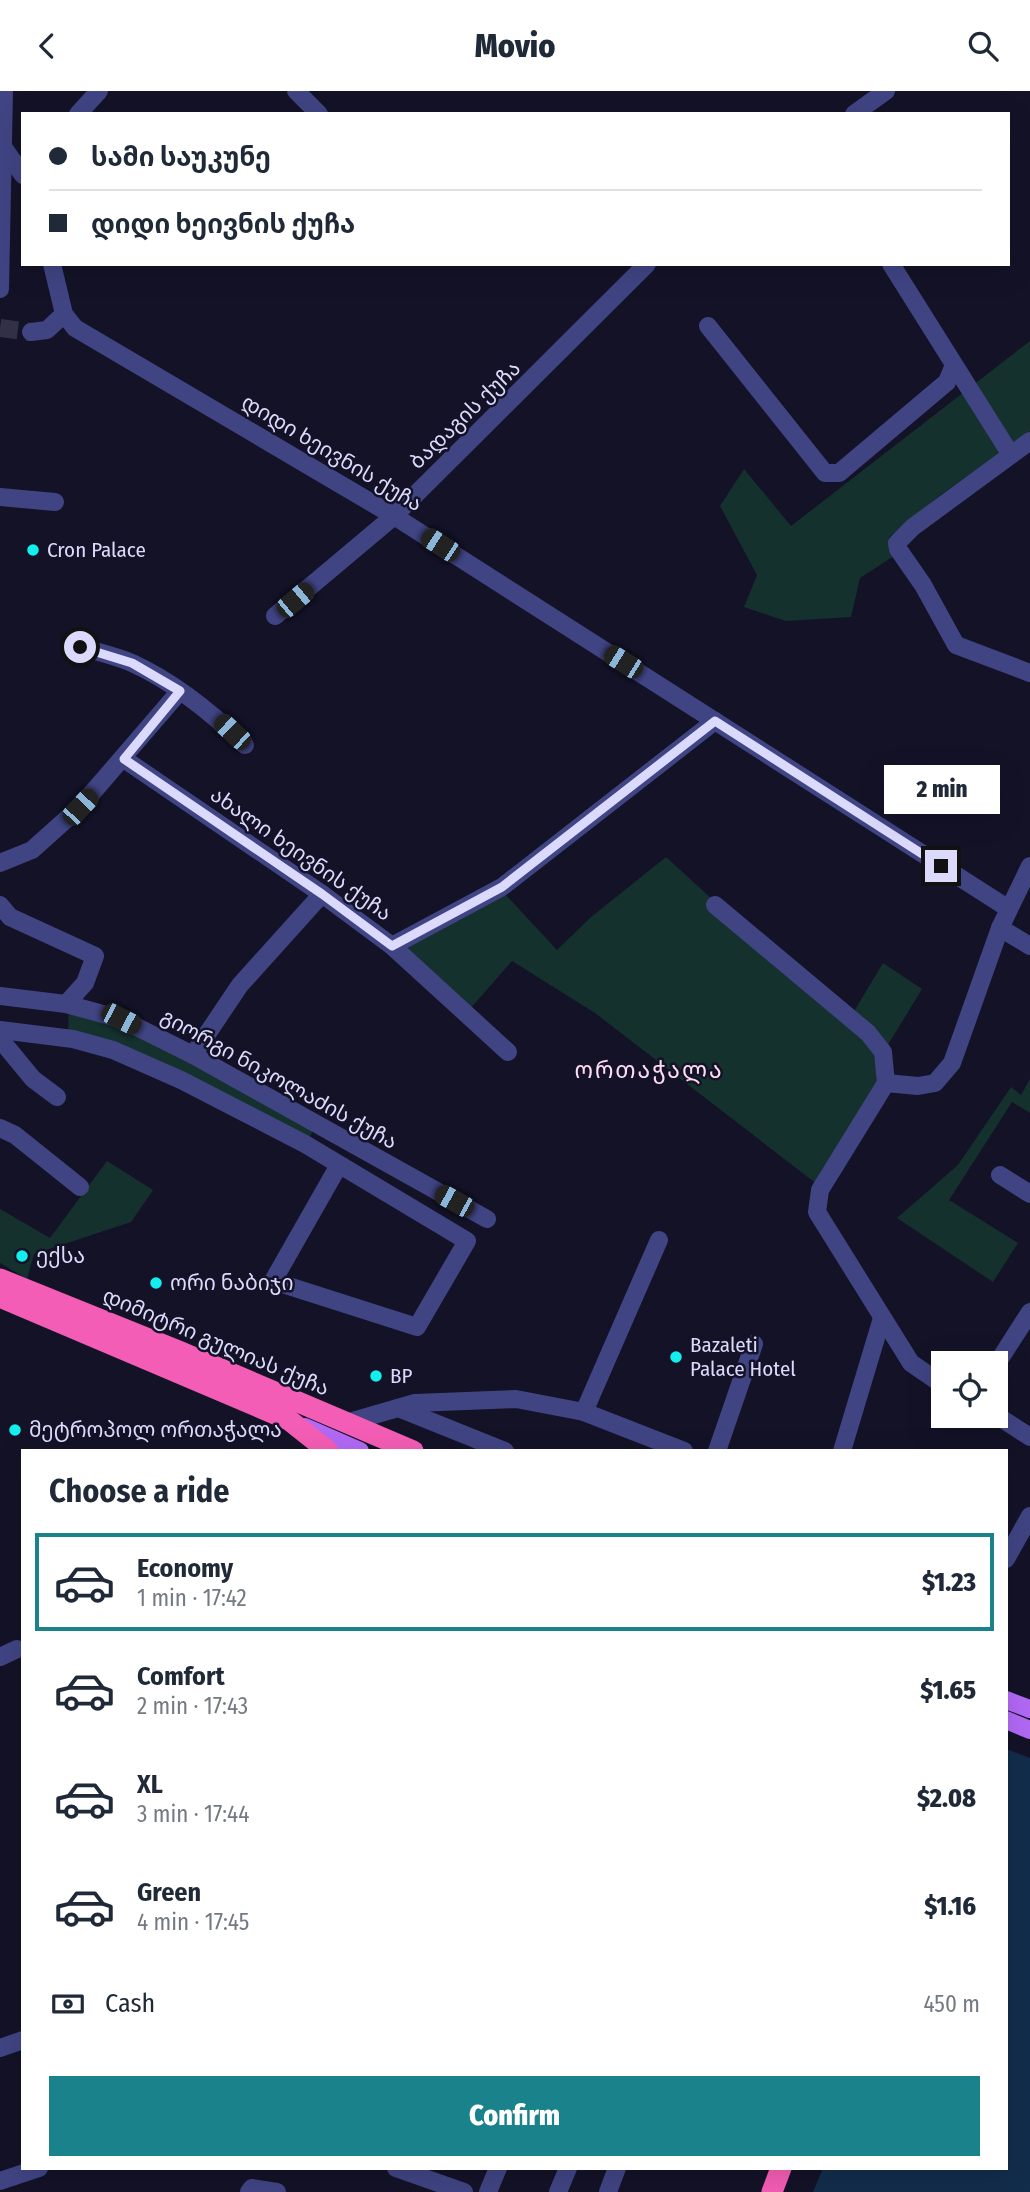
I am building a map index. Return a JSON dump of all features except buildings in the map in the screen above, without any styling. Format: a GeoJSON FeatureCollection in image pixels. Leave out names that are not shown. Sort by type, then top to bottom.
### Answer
{"type":"FeatureCollection","features":[{"type":"Feature","properties":{"kind":"highway","name":"დიმიტრი გულიას ქუჩა"},"geometry":{"type":"LineString","coordinates":[[2,1283],[289,1420],[325,1449]]}},
{"type":"Feature","properties":{"kind":"highway","name":"დიმიტრი გულიას ქუჩა"},"geometry":{"type":"LineString","coordinates":[[2,1283],[408,1449]]}},
{"type":"Feature","properties":{"kind":"highway"},"geometry":{"type":"LineString","coordinates":[[772,2192],[780,2170]]}},
{"type":"Feature","properties":{"kind":"main road","name":"დიმიტრი გულიას ქუჩა"},"geometry":{"type":"LineString","coordinates":[[289,1420],[355,1449]]}},
{"type":"Feature","properties":{"kind":"main road"},"geometry":{"type":"LineString","coordinates":[[1009,1722],[1030,1730]]}},
{"type":"Feature","properties":{"kind":"street"},"geometry":{"type":"LineString","coordinates":[[0,289],[4,91]]}},
{"type":"Feature","properties":{"kind":"street"},"geometry":{"type":"LineString","coordinates":[[80,112],[99,91]]}},
{"type":"Feature","properties":{"kind":"street"},"geometry":{"type":"LineString","coordinates":[[296,91],[317,112]]}},
{"type":"Feature","properties":{"kind":"street"},"geometry":{"type":"LineString","coordinates":[[857,112],[886,91]]}},
{"type":"Feature","properties":{"kind":"street"},"geometry":{"type":"LineString","coordinates":[[3,147],[21,172]]}},
{"type":"Feature","properties":{"kind":"street"},"geometry":{"type":"LineString","coordinates":[[31,332],[47,330],[64,314],[52,266]]}},
{"type":"Feature","properties":{"kind":"street"},"geometry":{"type":"LineString","coordinates":[[892,266],[1011,455]]}},
{"type":"Feature","properties":{"kind":"street","name":"ბადაგის ქუჩა"},"geometry":{"type":"LineString","coordinates":[[275,616],[394,516],[637,268]]}},
{"type":"Feature","properties":{"kind":"street","name":"დიდი ხეივნის ქუჩა"},"geometry":{"type":"LineString","coordinates":[[64,314],[75,328],[394,516],[1009,909]]}},
{"type":"Feature","properties":{"kind":"street"},"geometry":{"type":"LineString","coordinates":[[708,326],[825,473],[839,473],[947,382],[954,365]]}},
{"type":"Feature","properties":{"kind":"street"},"geometry":{"type":"LineString","coordinates":[[1030,441],[913,527],[897,543],[898,549],[923,585],[956,645],[1030,673]]}},
{"type":"Feature","properties":{"kind":"street"},"geometry":{"type":"LineString","coordinates":[[0,497],[55,502]]}},
{"type":"Feature","properties":{"kind":"street"},"geometry":{"type":"LineString","coordinates":[[80,647],[132,663],[180,691],[219,720],[245,745]]}},
{"type":"Feature","properties":{"kind":"street"},"geometry":{"type":"LineString","coordinates":[[0,863],[32,851],[80,807],[180,691]]}},
{"type":"Feature","properties":{"kind":"street"},"geometry":{"type":"LineString","coordinates":[[392,946],[502,887],[715,721]]}},
{"type":"Feature","properties":{"kind":"street","name":"ახალი ხეივნის ქუჩა"},"geometry":{"type":"LineString","coordinates":[[124,759],[322,894],[392,946],[508,1052]]}},
{"type":"Feature","properties":{"kind":"street"},"geometry":{"type":"LineString","coordinates":[[886,1083],[918,1086],[935,1083],[952,1063],[1000,927],[1030,866]]}},
{"type":"Feature","properties":{"kind":"street"},"geometry":{"type":"LineString","coordinates":[[193,1055],[240,985],[322,894]]}},
{"type":"Feature","properties":{"kind":"street"},"geometry":{"type":"LineString","coordinates":[[0,905],[10,917],[95,956],[85,983],[66,1004]]}},
{"type":"Feature","properties":{"kind":"street"},"geometry":{"type":"LineString","coordinates":[[715,905],[868,1033],[883,1052],[886,1083],[820,1190],[817,1212],[911,1363],[931,1377]]}},
{"type":"Feature","properties":{"kind":"street"},"geometry":{"type":"LineString","coordinates":[[1000,927],[1030,946]]}},
{"type":"Feature","properties":{"kind":"street","name":"გიორგი ნიკოლაძის ქუჩა"},"geometry":{"type":"LineString","coordinates":[[0,996],[66,1004],[121,1019],[193,1055],[487,1219]]}},
{"type":"Feature","properties":{"kind":"street"},"geometry":{"type":"LineString","coordinates":[[0,1030],[73,1039],[113,1050],[181,1080],[340,1165],[467,1241],[417,1327],[273,1281],[340,1165]]}},
{"type":"Feature","properties":{"kind":"street"},"geometry":{"type":"LineString","coordinates":[[0,1039],[33,1079],[57,1097]]}},
{"type":"Feature","properties":{"kind":"street"},"geometry":{"type":"LineString","coordinates":[[0,1128],[15,1135],[80,1187]]}},
{"type":"Feature","properties":{"kind":"street"},"geometry":{"type":"LineString","coordinates":[[1000,1175],[1030,1194]]}},
{"type":"Feature","properties":{"kind":"street"},"geometry":{"type":"LineString","coordinates":[[584,1412],[659,1240]]}},
{"type":"Feature","properties":{"kind":"street"},"geometry":{"type":"LineString","coordinates":[[1005,1351],[1030,1312]]}},
{"type":"Feature","properties":{"kind":"street"},"geometry":{"type":"LineString","coordinates":[[843,1449],[882,1318]]}},
{"type":"Feature","properties":{"kind":"street"},"geometry":{"type":"LineString","coordinates":[[718,1449],[754,1344]]}},
{"type":"Feature","properties":{"kind":"street"},"geometry":{"type":"LineString","coordinates":[[346,1423],[415,1403],[516,1399],[584,1412],[679,1449]]}},
{"type":"Feature","properties":{"kind":"street"},"geometry":{"type":"LineString","coordinates":[[398,1408],[500,1449]]}},
{"type":"Feature","properties":{"kind":"street"},"geometry":{"type":"LineString","coordinates":[[1008,1423],[1030,1437]]}},
{"type":"Feature","properties":{"kind":"street"},"geometry":{"type":"LineString","coordinates":[[1008,1555],[1030,1516]]}},
{"type":"Feature","properties":{"kind":"street"},"geometry":{"type":"LineString","coordinates":[[0,1657],[17,1649]]}},
{"type":"Feature","properties":{"kind":"street"},"geometry":{"type":"LineString","coordinates":[[0,2048],[21,2041]]}},
{"type":"Feature","properties":{"kind":"street"},"geometry":{"type":"LineString","coordinates":[[1,2176],[30,2170]]}},
{"type":"Feature","properties":{"kind":"street"},"geometry":{"type":"LineString","coordinates":[[402,2170],[464,2192]]}},
{"type":"Feature","properties":{"kind":"street"},"geometry":{"type":"LineString","coordinates":[[488,2192],[497,2170]]}},
{"type":"Feature","properties":{"kind":"street"},"geometry":{"type":"LineString","coordinates":[[558,2192],[567,2170]]}},
{"type":"Feature","properties":{"kind":"street"},"geometry":{"type":"LineString","coordinates":[[608,2192],[616,2170]]}},
{"type":"Feature","properties":{"kind":"street"},"geometry":{"type":"LineString","coordinates":[[249,2192],[252,2188],[277,2192]]}},
{"type":"Feature","properties":{"kind":"green space"},"geometry":{"type":"Polygon","coordinates":[[[1030,341],[1030,431],[939,496],[889,537],[894,556],[860,578],[851,617],[786,621],[744,607],[757,575],[720,506],[744,469],[791,526],[1030,341]]]}},
{"type":"Feature","properties":{"kind":"green space"},"geometry":{"type":"Polygon","coordinates":[[[666,857],[862,1036],[876,1054],[879,1083],[818,1185],[595,1013],[512,961],[469,1010],[406,948],[503,892],[557,950],[590,918],[666,857]]]}},
{"type":"Feature","properties":{"kind":"green space"},"geometry":{"type":"Polygon","coordinates":[[[883,963],[922,989],[886,1048],[853,1013],[883,963]]]}},
{"type":"Feature","properties":{"kind":"green space"},"geometry":{"type":"Polygon","coordinates":[[[69,1007],[120,1022],[313,1131],[303,1149],[68,1034],[69,1007]]]}},
{"type":"Feature","properties":{"kind":"green space"},"geometry":{"type":"Polygon","coordinates":[[[1030,1079],[1030,1113],[1012,1102],[949,1200],[1018,1243],[993,1282],[897,1218],[958,1165],[1011,1087],[1021,1095],[1030,1079]]]}},
{"type":"Feature","properties":{"kind":"green space"},"geometry":{"type":"Polygon","coordinates":[[[107,1161],[153,1190],[131,1222],[34,1254],[27,1279],[0,1263],[0,1209],[50,1238],[107,1161]]]}},
{"type":"Feature","properties":{"kind":"water"},"geometry":{"type":"Polygon","coordinates":[[[1030,1689],[1030,2192],[813,2192],[822,2170],[1008,2170],[1008,1737],[1030,1689]]]}},
{"type":"Feature","properties":{"kind":"pier"},"geometry":{"type":"Polygon","coordinates":[[[1030,1685],[1030,1758],[1008,1750],[1008,1734],[1030,1685]]]}},
{"type":"Feature","properties":{"kind":"tunnel"},"geometry":{"type":"LineString","coordinates":[[0,328],[31,332]]}},
{"type":"Feature","properties":{"kind":"place","name":"Cron Palace"},"geometry":{"type":"Point","coordinates":[33,550]}},
{"type":"Feature","properties":{"kind":"place","name":"ექსა"},"geometry":{"type":"Point","coordinates":[22,1256]}},
{"type":"Feature","properties":{"kind":"place","name":"ორი ნაბიჯი"},"geometry":{"type":"Point","coordinates":[156,1283]}},
{"type":"Feature","properties":{"kind":"place","name":"Bazaleti Palace Hotel"},"geometry":{"type":"Point","coordinates":[676,1357]}},
{"type":"Feature","properties":{"kind":"place","name":"BP"},"geometry":{"type":"Point","coordinates":[376,1376]}},
{"type":"Feature","properties":{"kind":"place","name":"მეტროპოლ ორთაჭალა"},"geometry":{"type":"Point","coordinates":[15,1430]}},
{"type":"Feature","properties":{"kind":"district","name":"ორთაჭალა"},"geometry":{"type":"Point","coordinates":[649,1070]}},
{"type":"Feature","properties":{"kind":"route"},"geometry":{"type":"LineString","coordinates":[[80,647],[132,663],[180,691],[124,759],[322,894],[392,946],[502,887],[715,721],[941,866]]}}]}
